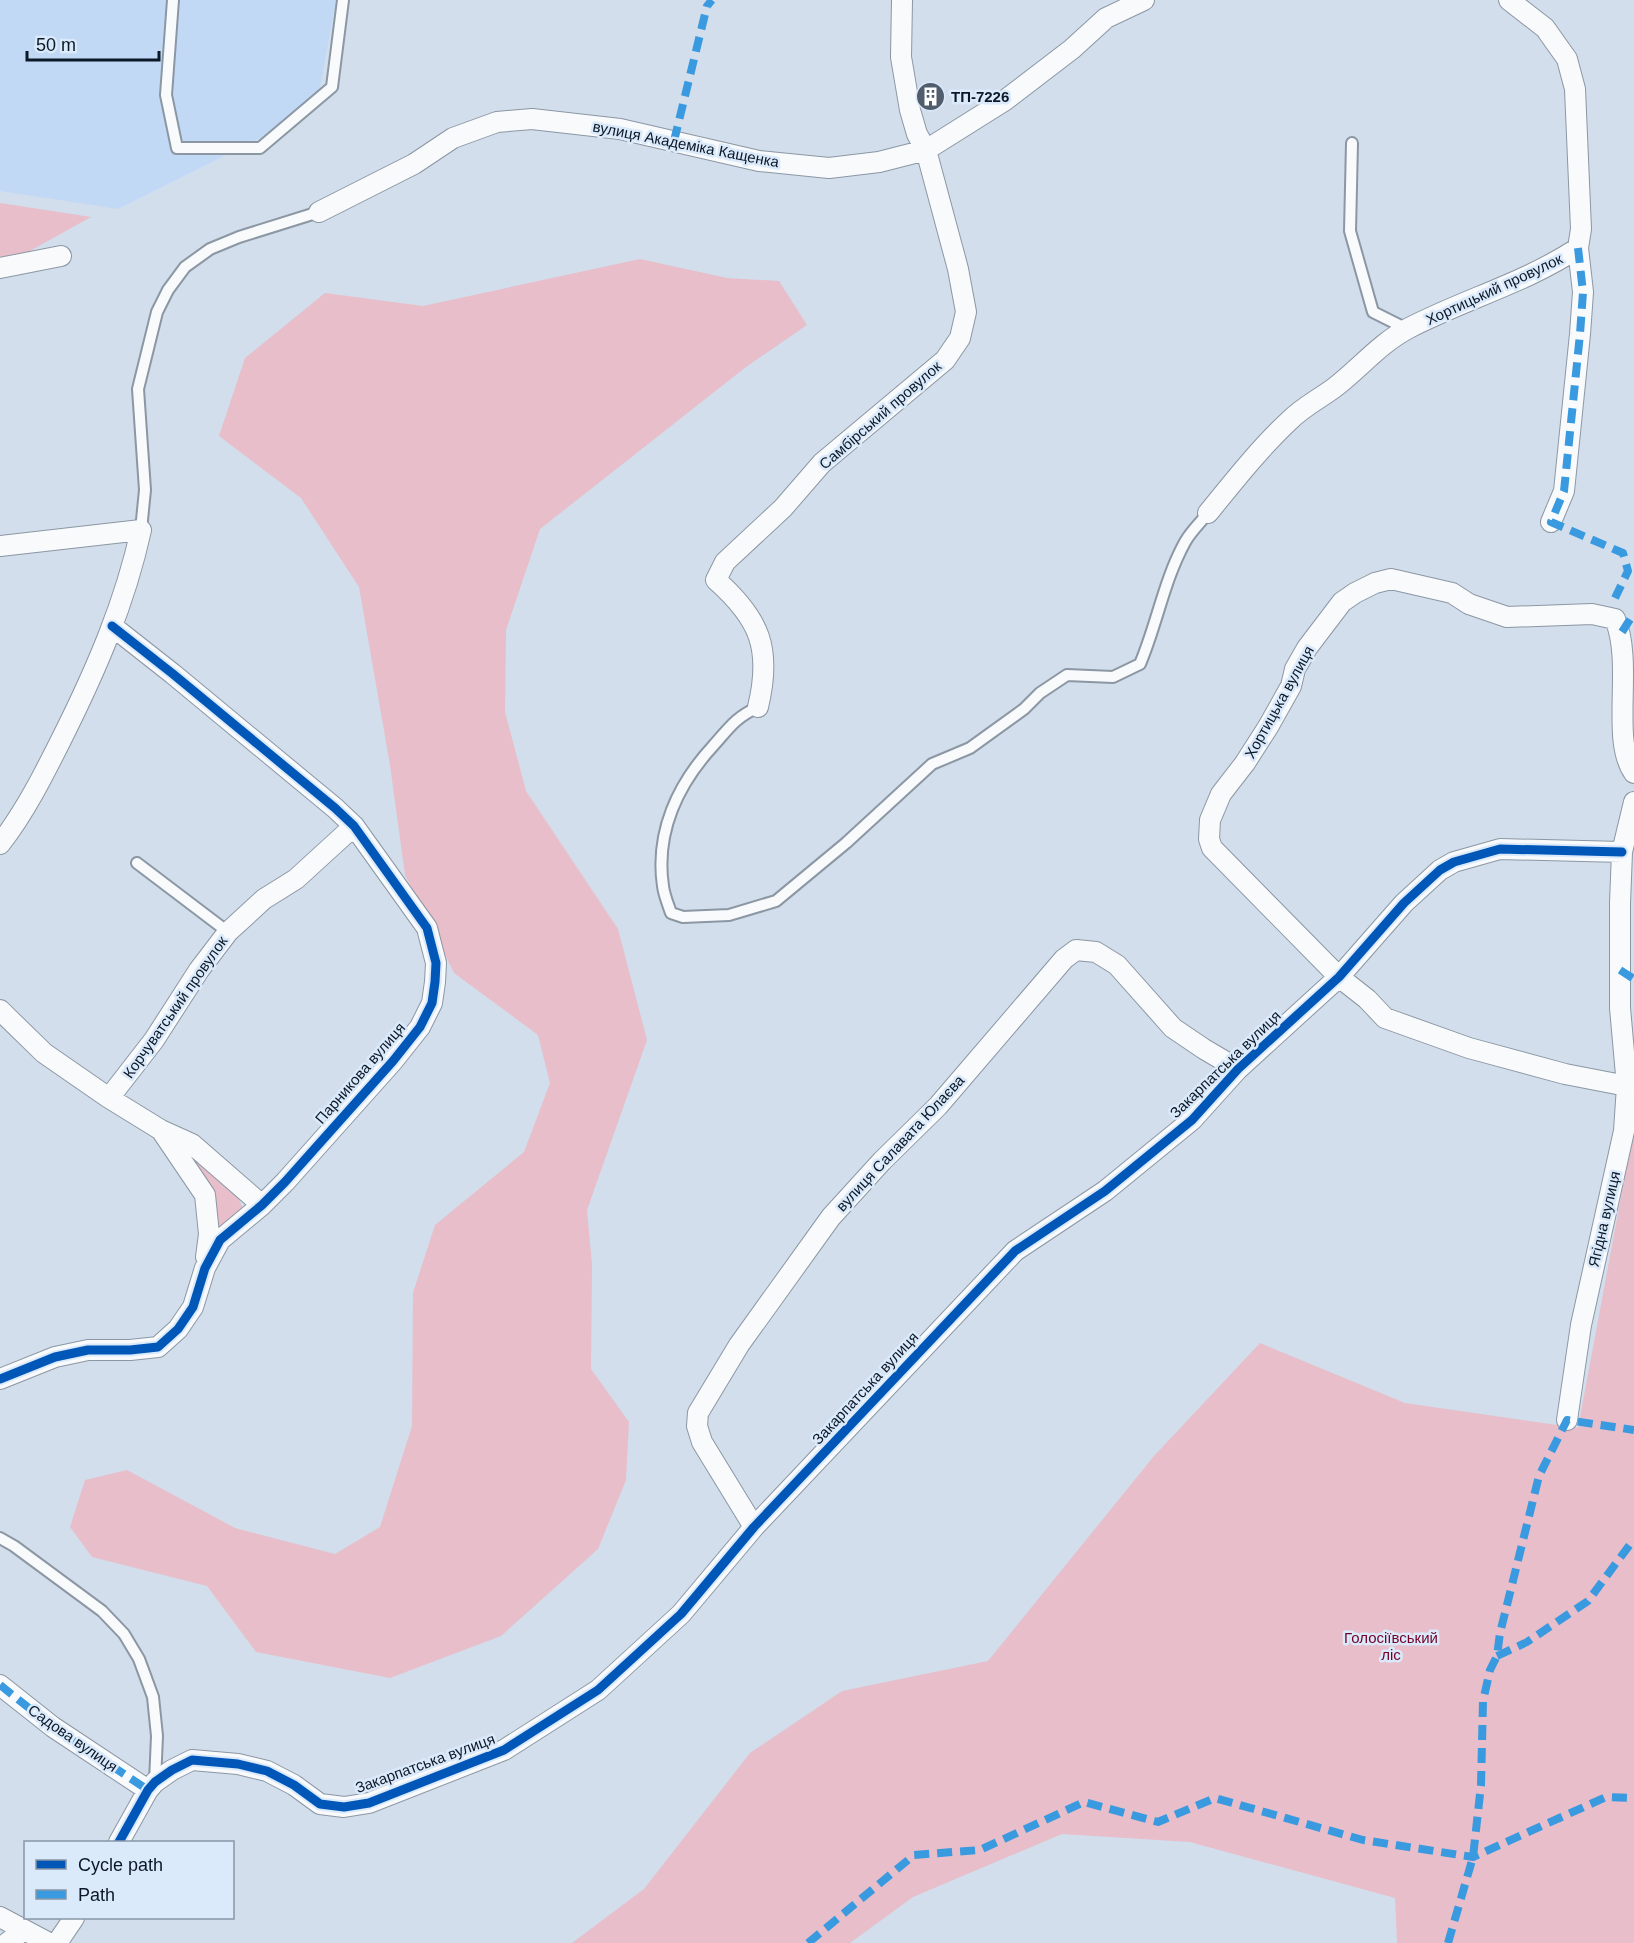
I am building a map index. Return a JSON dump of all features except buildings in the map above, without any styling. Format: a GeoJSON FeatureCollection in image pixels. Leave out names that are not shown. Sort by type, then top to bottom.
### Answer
{"type":"FeatureCollection","features":[{"type":"Feature","properties":{"kind":"street"},"geometry":{"type":"LineString","coordinates":[[902,0],[901,57],[910,110],[917,134],[926,150]]}},
{"type":"Feature","properties":{"kind":"street","name":"вулиця Академіка Кащенка"},"geometry":{"type":"LineString","coordinates":[[319,212],[414,164],[453,138],[496,122],[532,119],[620,129],[759,161],[829,168],[879,162],[926,150],[1004,101],[1072,49],[1106,18],[1144,0]]}},
{"type":"Feature","properties":{"kind":"street","name":"Хортицький провулок"},"geometry":{"type":"LineString","coordinates":[[1208,513],[1289,421],[1407,329],[1525,279],[1556,263],[1578,248],[1581,229],[1575,89],[1567,59],[1545,28],[1509,0]]}},
{"type":"Feature","properties":{"kind":"street","name":"Самбірський провулок"},"geometry":{"type":"LineString","coordinates":[[759,707],[764,686],[764,653],[757,631],[738,599],[716,580],[725,561],[783,508],[822,463],[945,360],[960,338],[966,312],[958,268],[926,150]]}},
{"type":"Feature","properties":{"kind":"street"},"geometry":{"type":"LineString","coordinates":[[1551,522],[1564,491],[1580,334],[1583,292],[1578,248]]}},
{"type":"Feature","properties":{"kind":"street"},"geometry":{"type":"LineString","coordinates":[[0,268],[61,256]]}},
{"type":"Feature","properties":{"kind":"street"},"geometry":{"type":"LineString","coordinates":[[0,546],[141,530]]}},
{"type":"Feature","properties":{"kind":"street","name":"вулиця Академіка Кащенка"},"geometry":{"type":"LineString","coordinates":[[0,844],[31,797],[92,678],[132,572],[141,530]]}},
{"type":"Feature","properties":{"kind":"street","name":"Хортицька вулиця"},"geometry":{"type":"LineString","coordinates":[[1339,977],[1212,848],[1209,839],[1210,820],[1221,794],[1245,763],[1268,727],[1291,686],[1295,669],[1307,648],[1342,602],[1375,583],[1391,579],[1452,593],[1469,604],[1507,617],[1592,614],[1615,619],[1622,632],[1626,666],[1625,749],[1634,773]]}},
{"type":"Feature","properties":{"kind":"street","name":"Парникова вулиця"},"geometry":{"type":"LineString","coordinates":[[0,1379],[55,1357],[88,1350],[158,1347],[178,1329],[193,1307],[205,1268],[220,1240],[262,1205],[393,1061],[420,1027],[432,1003],[436,963],[427,928],[354,826],[112,626]]}},
{"type":"Feature","properties":{"kind":"street","name":"Ягідна вулиця"},"geometry":{"type":"LineString","coordinates":[[1566,1420],[1581,1325],[1624,1131],[1627,1086],[1620,1008],[1622,852],[1634,802]]}},
{"type":"Feature","properties":{"kind":"street","name":"Корчуватський провулок"},"geometry":{"type":"LineString","coordinates":[[109,1098],[153,1040],[228,932],[264,899],[296,879],[354,826]]}},
{"type":"Feature","properties":{"kind":"street","name":"Закарпатська вулиця"},"geometry":{"type":"LineString","coordinates":[[120,1841],[151,1786],[172,1770],[192,1760],[238,1764],[267,1771],[294,1785],[320,1804],[344,1807],[369,1803],[504,1750],[598,1690],[681,1614],[754,1527],[1015,1251],[1105,1191],[1184,1127],[1238,1069],[1339,977],[1404,903],[1440,870],[1454,862],[1500,849],[1622,852]]}},
{"type":"Feature","properties":{"kind":"street","name":"вулиця Салавата Юлаєва"},"geometry":{"type":"LineString","coordinates":[[754,1527],[702,1442],[697,1426],[698,1413],[739,1345],[831,1217],[882,1161],[938,1106],[1064,959],[1076,950],[1096,952],[1117,965],[1173,1028],[1238,1069]]}},
{"type":"Feature","properties":{"kind":"street"},"geometry":{"type":"LineString","coordinates":[[1339,977],[1367,999],[1385,1018],[1469,1048],[1565,1074],[1627,1086]]}},
{"type":"Feature","properties":{"kind":"street"},"geometry":{"type":"LineString","coordinates":[[0,1010],[44,1053],[160,1130],[192,1144],[262,1205]]}},
{"type":"Feature","properties":{"kind":"street"},"geometry":{"type":"LineString","coordinates":[[160,1130],[205,1195],[209,1234],[205,1268]]}},
{"type":"Feature","properties":{"kind":"street","name":"Садова вулиця"},"geometry":{"type":"LineString","coordinates":[[0,1685],[53,1727],[151,1786]]}},
{"type":"Feature","properties":{"kind":"street"},"geometry":{"type":"LineString","coordinates":[[0,1917],[50,1943]]}},
{"type":"Feature","properties":{"kind":"street"},"geometry":{"type":"LineString","coordinates":[[57,1943],[73,1919]]}},
{"type":"Feature","properties":{"kind":"street"},"geometry":{"type":"LineString","coordinates":[[7,1943],[24,1930]]}},
{"type":"Feature","properties":{"kind":"lane"},"geometry":{"type":"LineString","coordinates":[[173,0],[166,95],[177,148],[261,148],[332,87],[343,0]]}},
{"type":"Feature","properties":{"kind":"lane"},"geometry":{"type":"LineString","coordinates":[[1352,143],[1350,231],[1373,312],[1407,329]]}},
{"type":"Feature","properties":{"kind":"lane","name":"вулиця Академіка Кащенка"},"geometry":{"type":"LineString","coordinates":[[141,530],[145,490],[138,389],[158,312],[168,290],[184,267],[210,249],[238,237],[319,212]]}},
{"type":"Feature","properties":{"kind":"lane"},"geometry":{"type":"LineString","coordinates":[[759,707],[739,716],[699,762],[672,806],[662,850],[663,886],[671,913],[683,917],[729,915],[776,902],[846,843],[932,764],[970,748],[1024,709],[1040,693],[1067,675],[1113,677],[1140,664],[1151,637],[1169,576],[1186,539],[1208,513]]}},
{"type":"Feature","properties":{"kind":"lane"},"geometry":{"type":"LineString","coordinates":[[137,863],[228,932]]}},
{"type":"Feature","properties":{"kind":"lane"},"geometry":{"type":"LineString","coordinates":[[0,1538],[102,1611],[124,1634],[140,1659],[153,1697],[157,1736],[151,1786]]}},
{"type":"Feature","properties":{"kind":"shaded area"},"geometry":{"type":"Polygon","coordinates":[[[0,0],[336,0],[316,110],[118,209],[0,191],[0,0]]]}},
{"type":"Feature","properties":{"kind":"green space"},"geometry":{"type":"Polygon","coordinates":[[[0,203],[91,217],[28,252],[0,258],[0,203]]]}},
{"type":"Feature","properties":{"kind":"green space"},"geometry":{"type":"Polygon","coordinates":[[[640,259],[727,278],[779,281],[807,325],[746,367],[540,529],[506,630],[505,712],[526,791],[618,929],[647,1040],[587,1210],[592,1265],[591,1369],[629,1422],[626,1480],[598,1549],[501,1636],[390,1678],[256,1652],[207,1586],[92,1557],[70,1527],[85,1480],[127,1470],[235,1528],[335,1554],[380,1527],[412,1426],[413,1293],[435,1225],[524,1152],[550,1083],[538,1035],[454,973],[405,875],[390,765],[359,587],[301,498],[219,436],[245,358],[325,293],[423,306],[640,259]]]}},
{"type":"Feature","properties":{"kind":"green space","name":"Голосіївський ліс"},"geometry":{"type":"Polygon","coordinates":[[[1634,1095],[1634,1943],[1397,1943],[1395,1898],[1190,1842],[1062,1834],[913,1897],[850,1943],[572,1943],[644,1889],[750,1753],[842,1691],[988,1661],[1154,1456],[1260,1343],[1405,1403],[1578,1428],[1632,1138],[1634,1095]]]}},
{"type":"Feature","properties":{"kind":"green space"},"geometry":{"type":"Polygon","coordinates":[[[186,1145],[232,1184],[245,1213],[214,1243],[213,1194],[186,1145]]]}},
{"type":"Feature","properties":{"kind":"marked path"},"geometry":{"type":"LineString","coordinates":[[674,141],[707,6],[712,0]]}},
{"type":"Feature","properties":{"kind":"marked path"},"geometry":{"type":"LineString","coordinates":[[1578,248],[1583,292],[1580,334],[1564,491],[1551,522],[1623,553],[1628,571],[1615,598]]}},
{"type":"Feature","properties":{"kind":"marked path"},"geometry":{"type":"LineString","coordinates":[[1622,632],[1634,613]]}},
{"type":"Feature","properties":{"kind":"marked path"},"geometry":{"type":"LineString","coordinates":[[1620,970],[1634,979]]}},
{"type":"Feature","properties":{"kind":"marked path"},"geometry":{"type":"LineString","coordinates":[[1448,1943],[1473,1857],[1481,1785],[1483,1701],[1490,1670],[1497,1656],[1500,1633],[1539,1476],[1567,1420],[1634,1430]]}},
{"type":"Feature","properties":{"kind":"marked path"},"geometry":{"type":"LineString","coordinates":[[1497,1656],[1527,1642],[1588,1601],[1634,1539]]}},
{"type":"Feature","properties":{"kind":"marked path"},"geometry":{"type":"LineString","coordinates":[[0,1685],[53,1727],[148,1790]]}},
{"type":"Feature","properties":{"kind":"marked path"},"geometry":{"type":"LineString","coordinates":[[808,1943],[914,1855],[980,1850],[1084,1802],[1158,1822],[1215,1798],[1363,1840],[1473,1857],[1606,1797],[1634,1798]]}},
{"type":"Feature","properties":{"kind":"cycle path"},"geometry":{"type":"LineString","coordinates":[[0,1379],[55,1357],[88,1350],[158,1347],[178,1329],[193,1307],[205,1268],[220,1240],[262,1205],[285,1182],[393,1061],[420,1027],[432,1003],[436,963],[427,928],[354,826],[173,674],[112,626]]}},
{"type":"Feature","properties":{"kind":"cycle path"},"geometry":{"type":"LineString","coordinates":[[120,1841],[148,1790],[155,1782],[192,1760],[238,1764],[267,1771],[294,1785],[320,1804],[344,1807],[369,1803],[504,1750],[598,1690],[681,1614],[754,1527],[1015,1251],[1105,1191],[1192,1120],[1238,1069],[1339,977],[1404,903],[1440,870],[1454,862],[1500,849],[1622,852]]}},
{"type":"Feature","properties":{"kind":"place","name":"ТП-7226"},"geometry":{"type":"Point","coordinates":[930,96]}}]}
